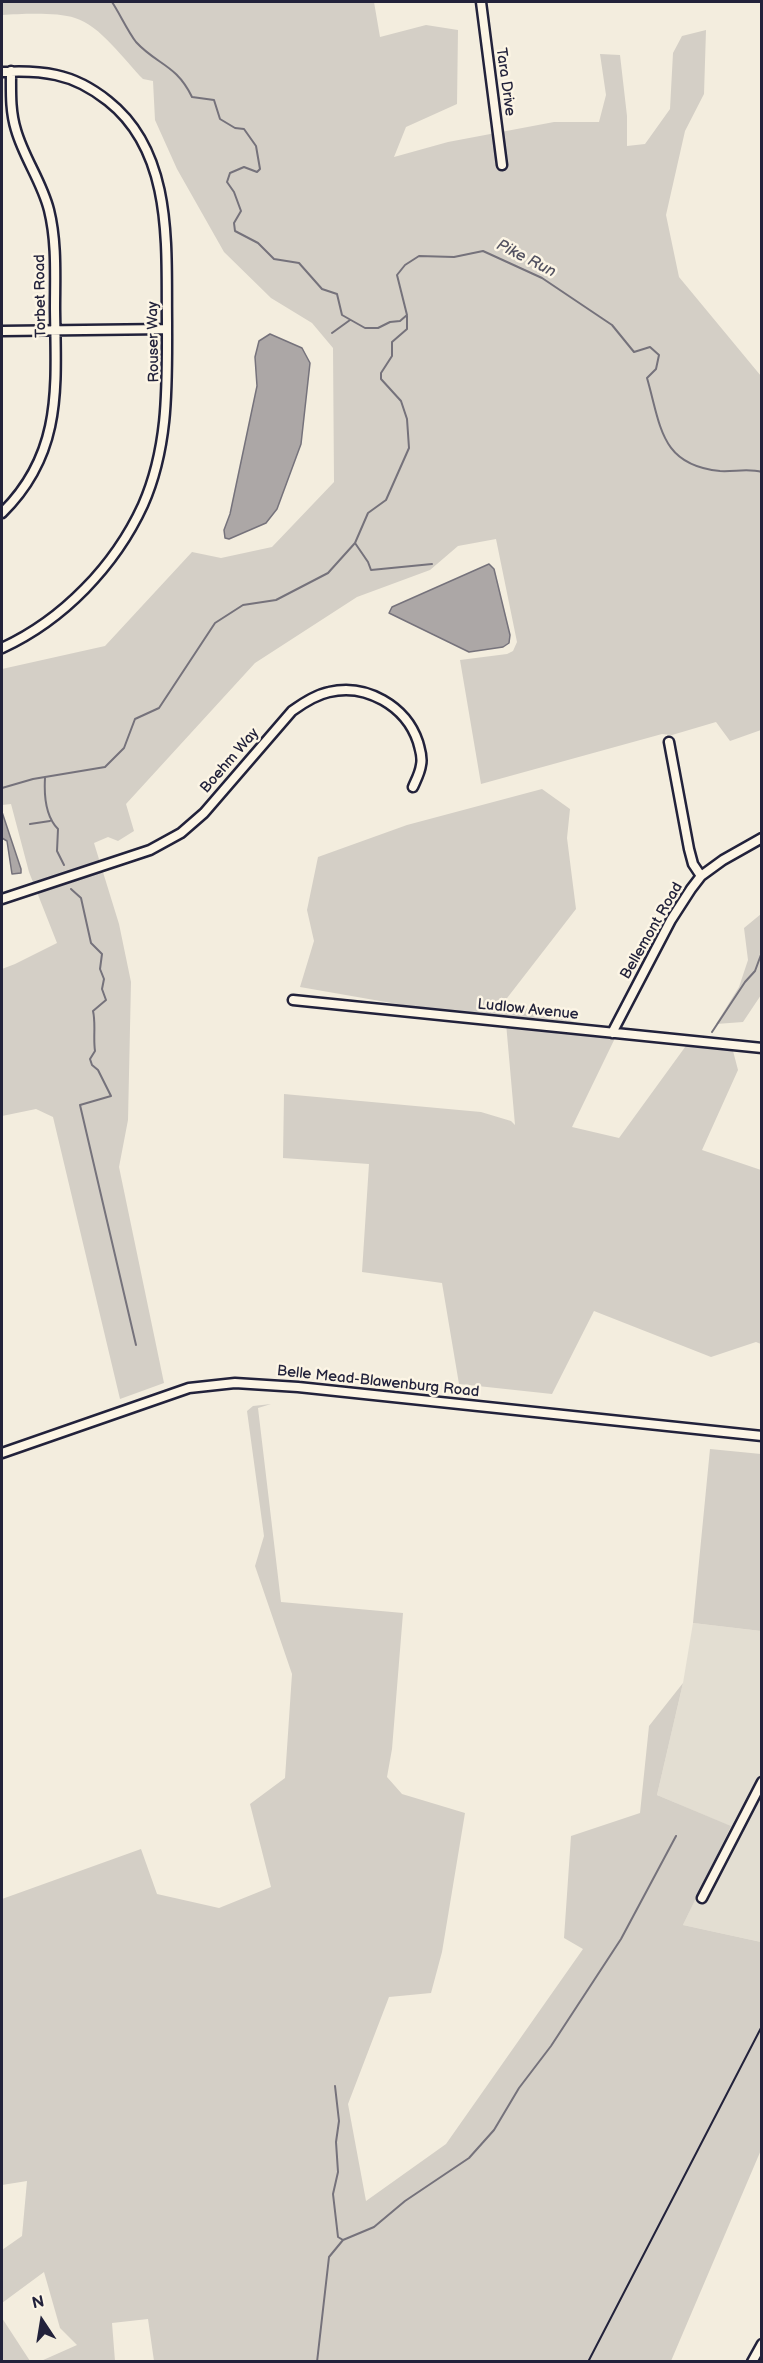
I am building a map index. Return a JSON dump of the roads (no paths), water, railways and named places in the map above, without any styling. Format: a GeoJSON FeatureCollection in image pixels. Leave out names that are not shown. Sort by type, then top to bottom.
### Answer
{"type":"FeatureCollection","features":[{"type":"Feature","properties":{"kind":"street","name":"Tara Drive"},"geometry":{"type":"LineString","coordinates":[[481,2],[502,165]]}},
{"type":"Feature","properties":{"kind":"street","name":"Rouser Way"},"geometry":{"type":"LineString","coordinates":[[2,648],[37,628],[73,600],[105,566],[131,528],[152,481],[164,432],[168,402],[166,247],[162,203],[151,160],[136,131],[113,105],[84,86],[58,75],[27,71],[6,72]]}},
{"type":"Feature","properties":{"kind":"street","name":"Torbet Road"},"geometry":{"type":"LineString","coordinates":[[2,513],[30,477],[49,434],[56,389],[54,248],[51,220],[39,181],[12,117],[6,72]]}},
{"type":"Feature","properties":{"kind":"street"},"geometry":{"type":"LineString","coordinates":[[2,331],[167,329]]}},
{"type":"Feature","properties":{"kind":"street","name":"Boehm Way"},"geometry":{"type":"LineString","coordinates":[[2,899],[150,850],[181,833],[204,813],[292,711],[304,702],[328,692],[354,690],[368,694],[383,700],[404,717],[416,737],[421,752],[422,764],[413,787]]}},
{"type":"Feature","properties":{"kind":"street"},"geometry":{"type":"LineString","coordinates":[[669,742],[689,849],[693,864],[702,876]]}},
{"type":"Feature","properties":{"kind":"street","name":"Bellemont Road"},"geometry":{"type":"LineString","coordinates":[[612,1033],[671,920],[702,876],[723,860],[762,838]]}},
{"type":"Feature","properties":{"kind":"street","name":"Ludlow Avenue"},"geometry":{"type":"LineString","coordinates":[[293,1000],[762,1048]]}},
{"type":"Feature","properties":{"kind":"street","name":"Belle Mead-Blawenburg Road"},"geometry":{"type":"LineString","coordinates":[[2,1453],[180,1391],[212,1384],[235,1383],[298,1387],[762,1436]]}},
{"type":"Feature","properties":{"kind":"street"},"geometry":{"type":"LineString","coordinates":[[702,1898],[762,1782]]}},
{"type":"Feature","properties":{"kind":"street"},"geometry":{"type":"LineString","coordinates":[[753,2361],[762,2344]]}},
{"type":"Feature","properties":{"kind":"waterway","name":"Pike Run"},"geometry":{"type":"LineString","coordinates":[[112,2],[136,42],[173,71],[192,97],[214,100],[220,119],[235,128],[244,129],[256,146],[260,169],[257,172],[244,167],[230,173],[227,182],[234,192],[241,211],[234,223],[235,231],[258,243],[274,259],[299,263],[322,289],[337,294],[342,315],[365,328],[378,328],[390,322],[400,321],[407,315],[397,275],[405,265],[419,256],[454,257],[483,251],[542,278],[612,325],[634,352],[650,347],[659,355],[656,369],[647,378],[660,427],[674,452],[685,461],[720,471],[762,472]]}},
{"type":"Feature","properties":{"kind":"waterway"},"geometry":{"type":"LineString","coordinates":[[2,788],[33,779],[105,767],[124,748],[135,719],[159,708],[215,623],[243,605],[276,600],[328,573],[355,543],[368,513],[386,500],[409,448],[407,419],[401,401],[381,379],[381,373],[392,356],[392,342],[407,329],[407,316]]}},
{"type":"Feature","properties":{"kind":"waterway"},"geometry":{"type":"LineString","coordinates":[[332,333],[350,320]]}},
{"type":"Feature","properties":{"kind":"waterway"},"geometry":{"type":"LineString","coordinates":[[355,543],[371,570],[432,564]]}},
{"type":"Feature","properties":{"kind":"waterway"},"geometry":{"type":"LineString","coordinates":[[45,778],[47,805],[58,829],[57,851],[64,865]]}},
{"type":"Feature","properties":{"kind":"waterway"},"geometry":{"type":"LineString","coordinates":[[30,824],[50,821]]}},
{"type":"Feature","properties":{"kind":"waterway"},"geometry":{"type":"LineString","coordinates":[[71,889],[81,898],[91,943],[102,954],[100,969],[104,979],[102,989],[106,1000],[93,1011],[95,1051],[90,1059],[111,1096],[80,1105],[136,1345]]}},
{"type":"Feature","properties":{"kind":"waterway"},"geometry":{"type":"LineString","coordinates":[[712,1032],[745,982],[755,971],[762,952]]}},
{"type":"Feature","properties":{"kind":"waterway"},"geometry":{"type":"LineString","coordinates":[[317,2362],[329,2257],[343,2240],[374,2227],[405,2201],[469,2158],[494,2130],[519,2088],[551,2046],[621,1939],[676,1836]]}},
{"type":"Feature","properties":{"kind":"waterway"},"geometry":{"type":"LineString","coordinates":[[335,2086],[339,2121],[336,2142],[338,2172],[333,2194],[338,2237],[343,2240]]}},
{"type":"Feature","properties":{"kind":"railway"},"geometry":{"type":"LineString","coordinates":[[588,2362],[762,2026]]}}]}
